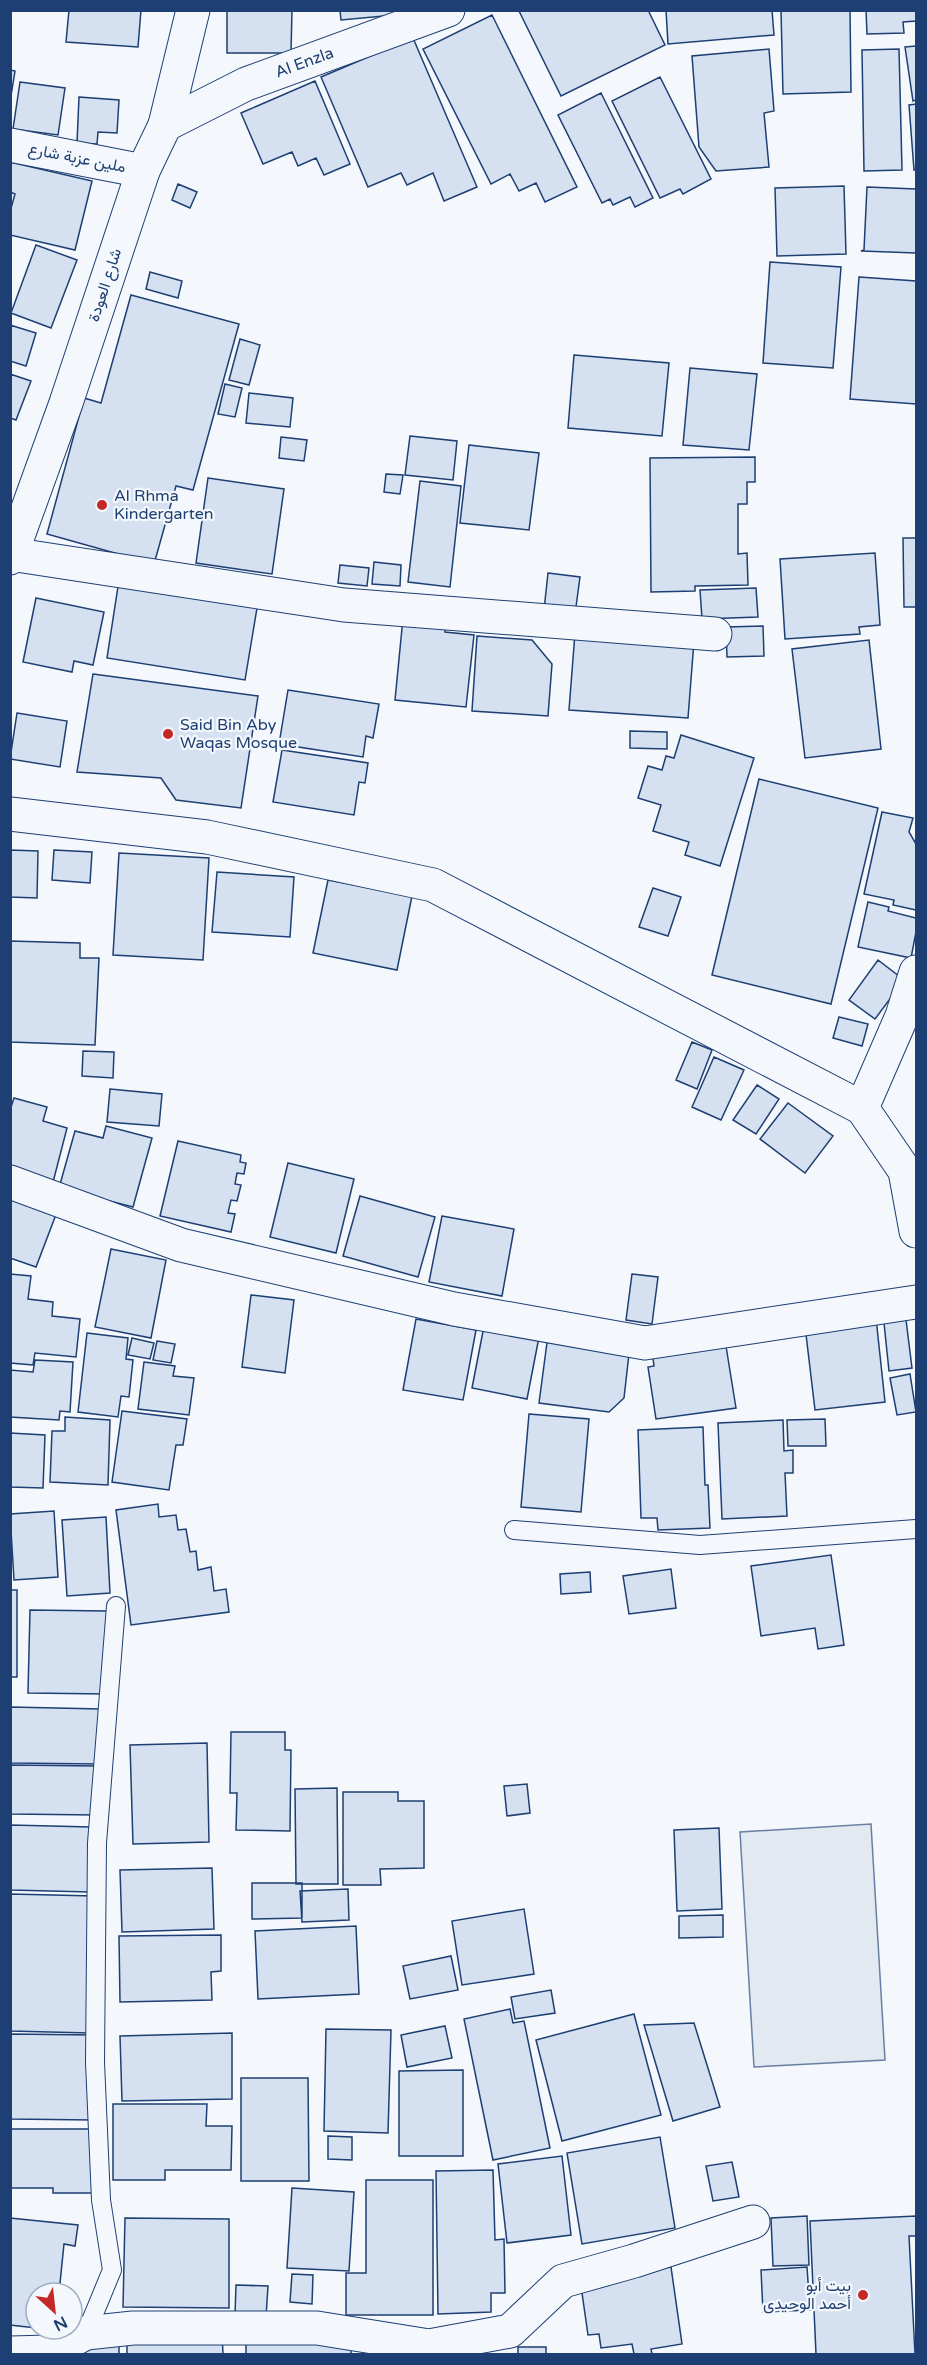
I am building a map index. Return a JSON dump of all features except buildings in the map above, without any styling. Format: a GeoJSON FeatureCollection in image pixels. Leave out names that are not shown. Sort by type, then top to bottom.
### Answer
{"type":"FeatureCollection","features":[{"type":"Feature","properties":{"kind":"street","name":"شارع العودة"},"geometry":{"type":"LineString","coordinates":[[11,555],[143,171],[165,126],[193,10]]}},
{"type":"Feature","properties":{"kind":"street","name":"Al Enzla"},"geometry":{"type":"LineString","coordinates":[[165,126],[246,84],[448,10]]}},
{"type":"Feature","properties":{"kind":"street","name":"ملين عزبة شارع"},"geometry":{"type":"LineString","coordinates":[[10,145],[143,171]]}},
{"type":"Feature","properties":{"kind":"street"},"geometry":{"type":"LineString","coordinates":[[11,555],[344,605],[715,634]]}},
{"type":"Feature","properties":{"kind":"street"},"geometry":{"type":"LineString","coordinates":[[10,814],[207,837],[433,885],[862,1108],[911,1170],[916,1231]]}},
{"type":"Feature","properties":{"kind":"street"},"geometry":{"type":"LineString","coordinates":[[862,1108],[902,1016],[916,972]]}},
{"type":"Feature","properties":{"kind":"street"},"geometry":{"type":"LineString","coordinates":[[10,1182],[181,1245],[454,1309],[645,1343],[916,1302]]}},
{"type":"Feature","properties":{"kind":"street"},"geometry":{"type":"LineString","coordinates":[[10,2352],[50,2352],[86,2333],[133,2328],[317,2328],[429,2350],[510,2331],[563,2281],[634,2261],[753,2222]]}},
{"type":"Feature","properties":{"kind":"lane"},"geometry":{"type":"LineString","coordinates":[[514,1530],[700,1545],[916,1529]]}},
{"type":"Feature","properties":{"kind":"lane"},"geometry":{"type":"LineString","coordinates":[[86,2333],[112,2270],[101,2200],[95,2062],[97,1843],[116,1606]]}},
{"type":"Feature","properties":{"kind":"shaded area"},"geometry":{"type":"Polygon","coordinates":[[[871,1824],[885,2060],[754,2067],[740,1832],[871,1824]]]}},
{"type":"Feature","properties":{"kind":"place","name":"Al Rhma Kindergarten"},"geometry":{"type":"Point","coordinates":[102,505]}},
{"type":"Feature","properties":{"kind":"place","name":"Said Bin Aby Waqas Mosque"},"geometry":{"type":"Point","coordinates":[168,734]}},
{"type":"Feature","properties":{"kind":"place","name":"بيت أبو أحمد الوحيدى"},"geometry":{"type":"Point","coordinates":[863,2295]}}]}
